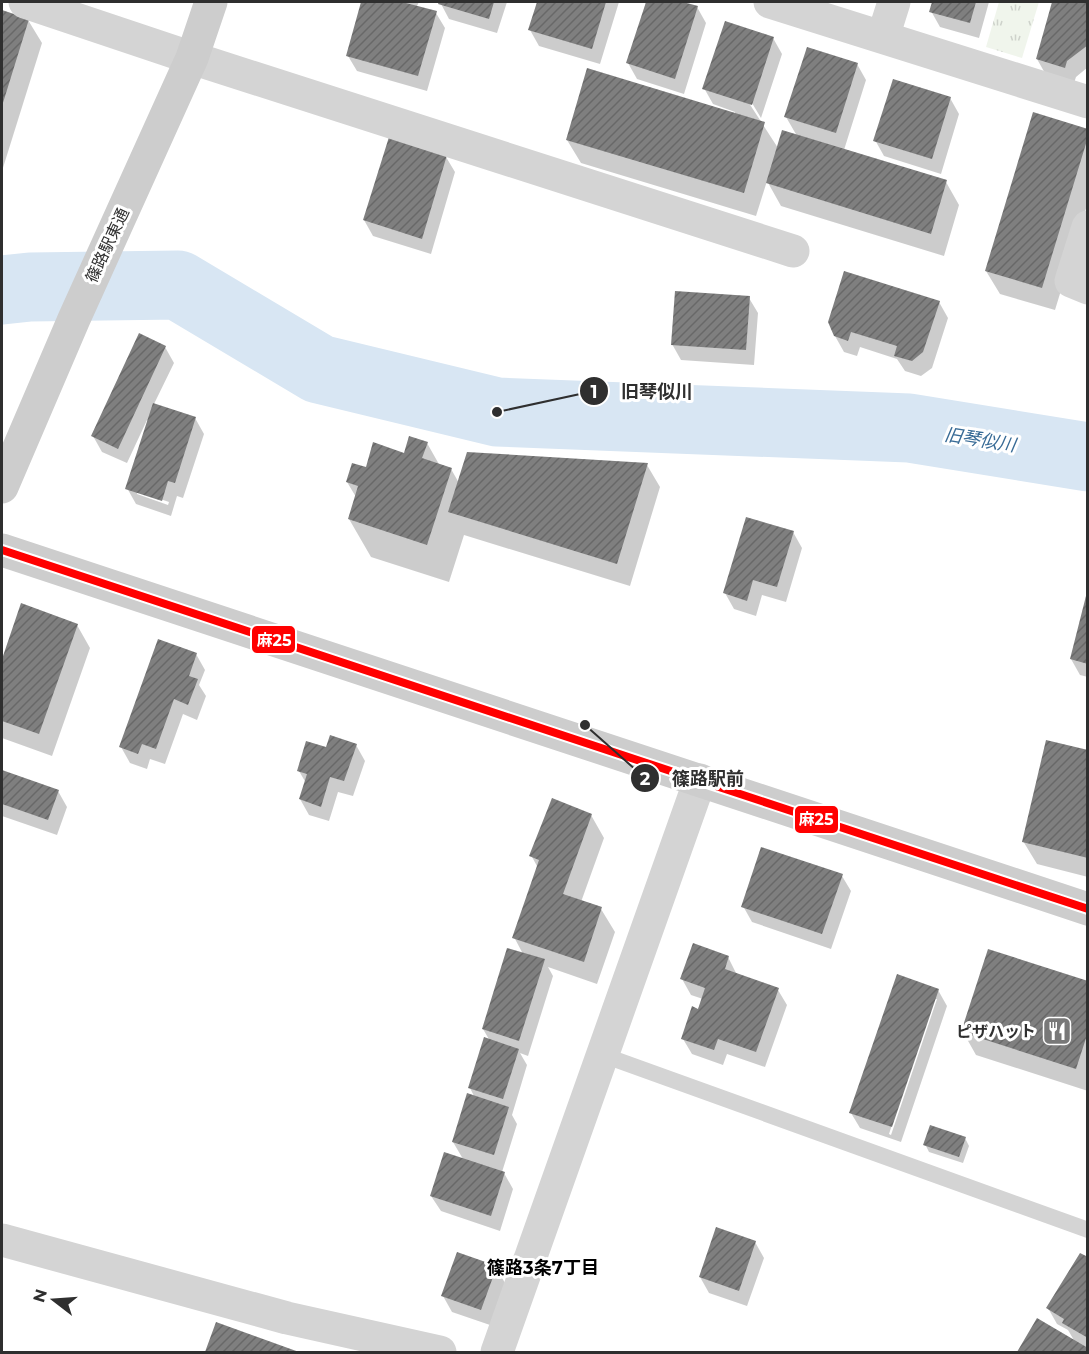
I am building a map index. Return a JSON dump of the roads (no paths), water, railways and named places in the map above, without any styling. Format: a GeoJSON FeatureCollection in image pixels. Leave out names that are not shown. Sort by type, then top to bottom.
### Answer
{"type":"FeatureCollection","features":[{"type":"Feature","properties":{"kind":"main road","name":"篠路駅東通"},"geometry":{"type":"LineString","coordinates":[[2,487],[74,319],[192,58],[211,2]]}},
{"type":"Feature","properties":{"kind":"main road"},"geometry":{"type":"LineString","coordinates":[[2,550],[1088,909]]}},
{"type":"Feature","properties":{"kind":"street"},"geometry":{"type":"LineString","coordinates":[[25,2],[793,251]]}},
{"type":"Feature","properties":{"kind":"street"},"geometry":{"type":"LineString","coordinates":[[770,2],[1088,102]]}},
{"type":"Feature","properties":{"kind":"street"},"geometry":{"type":"LineString","coordinates":[[883,37],[894,2]]}},
{"type":"Feature","properties":{"kind":"street"},"geometry":{"type":"LineString","coordinates":[[1088,227],[1071,281],[1088,288]]}},
{"type":"Feature","properties":{"kind":"street"},"geometry":{"type":"LineString","coordinates":[[497,1353],[700,780]]}},
{"type":"Feature","properties":{"kind":"street"},"geometry":{"type":"LineString","coordinates":[[2,1239],[287,1318],[440,1353]]}},
{"type":"Feature","properties":{"kind":"lane"},"geometry":{"type":"LineString","coordinates":[[603,1055],[1088,1230]]}},
{"type":"Feature","properties":{"kind":"waterway","name":"旧琴似川"},"geometry":{"type":"LineString","coordinates":[[2,290],[30,287],[178,285],[319,369],[497,412],[909,428],[1088,457]]}},
{"type":"Feature","properties":{"kind":"place","name":"旧琴似川"},"geometry":{"type":"Point","coordinates":[497,412]}},
{"type":"Feature","properties":{"kind":"place","name":"篠路駅前"},"geometry":{"type":"Point","coordinates":[585,725]}},
{"type":"Feature","properties":{"kind":"place","name":"ピザハット"},"geometry":{"type":"Point","coordinates":[1057,1031]}},
{"type":"Feature","properties":{"kind":"district","name":"篠路3条7丁目"},"geometry":{"type":"Point","coordinates":[543,1268]}}]}
